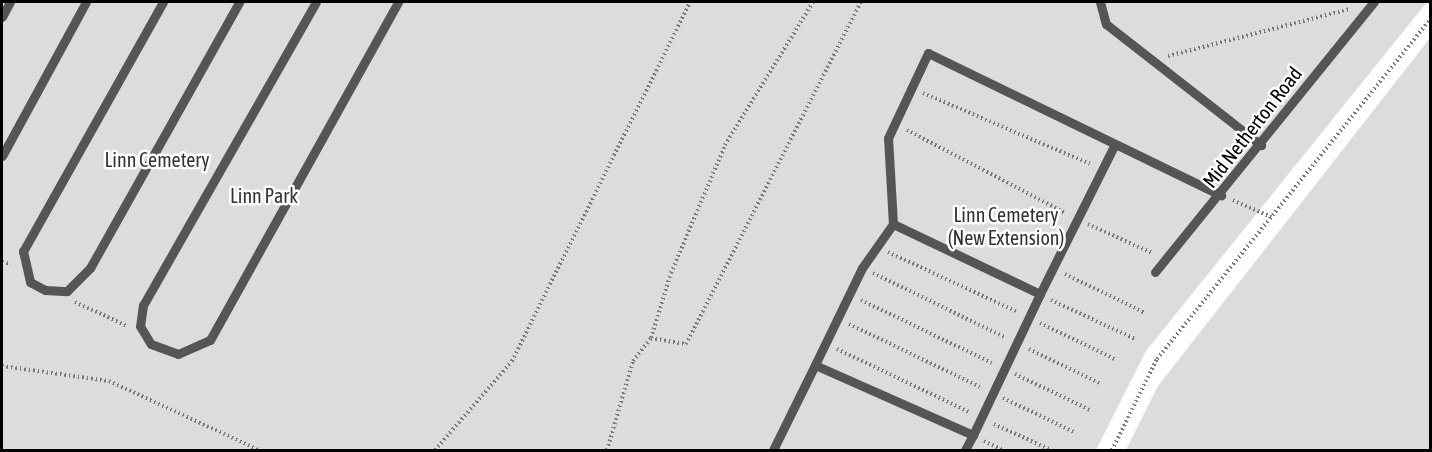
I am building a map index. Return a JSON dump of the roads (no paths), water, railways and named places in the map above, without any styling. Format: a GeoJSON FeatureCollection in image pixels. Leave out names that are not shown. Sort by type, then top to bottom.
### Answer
{"type":"FeatureCollection","features":[{"type":"Feature","properties":{"kind":"lane"},"geometry":{"type":"LineString","coordinates":[[2,18],[10,2]]}},
{"type":"Feature","properties":{"kind":"lane"},"geometry":{"type":"LineString","coordinates":[[2,156],[86,2]]}},
{"type":"Feature","properties":{"kind":"lane"},"geometry":{"type":"LineString","coordinates":[[164,2],[23,251],[30,282],[45,290],[67,291],[90,268],[239,2]]}},
{"type":"Feature","properties":{"kind":"lane"},"geometry":{"type":"LineString","coordinates":[[316,2],[142,305],[140,326],[151,344],[178,354],[210,340],[398,2]]}},
{"type":"Feature","properties":{"kind":"lane"},"geometry":{"type":"LineString","coordinates":[[1100,2],[1107,24],[1261,145]]}},
{"type":"Feature","properties":{"kind":"lane","name":"Mid Netherton Road"},"geometry":{"type":"LineString","coordinates":[[1155,272],[1170,260],[1374,2]]}},
{"type":"Feature","properties":{"kind":"lane"},"geometry":{"type":"LineString","coordinates":[[772,450],[862,268],[892,224],[888,138],[928,53],[1221,195]]}},
{"type":"Feature","properties":{"kind":"lane"},"geometry":{"type":"LineString","coordinates":[[965,450],[1114,144]]}},
{"type":"Feature","properties":{"kind":"lane"},"geometry":{"type":"LineString","coordinates":[[892,224],[1040,294]]}},
{"type":"Feature","properties":{"kind":"lane"},"geometry":{"type":"LineString","coordinates":[[815,365],[972,435]]}},
{"type":"Feature","properties":{"kind":"park label","name":"Linn Cemetery"},"geometry":{"type":"Point","coordinates":[157,159]}},
{"type":"Feature","properties":{"kind":"park label","name":"Linn Park"},"geometry":{"type":"Point","coordinates":[264,195]}},
{"type":"Feature","properties":{"kind":"park label","name":"Linn Cemetery (New Extension)"},"geometry":{"type":"Point","coordinates":[1006,226]}}]}
